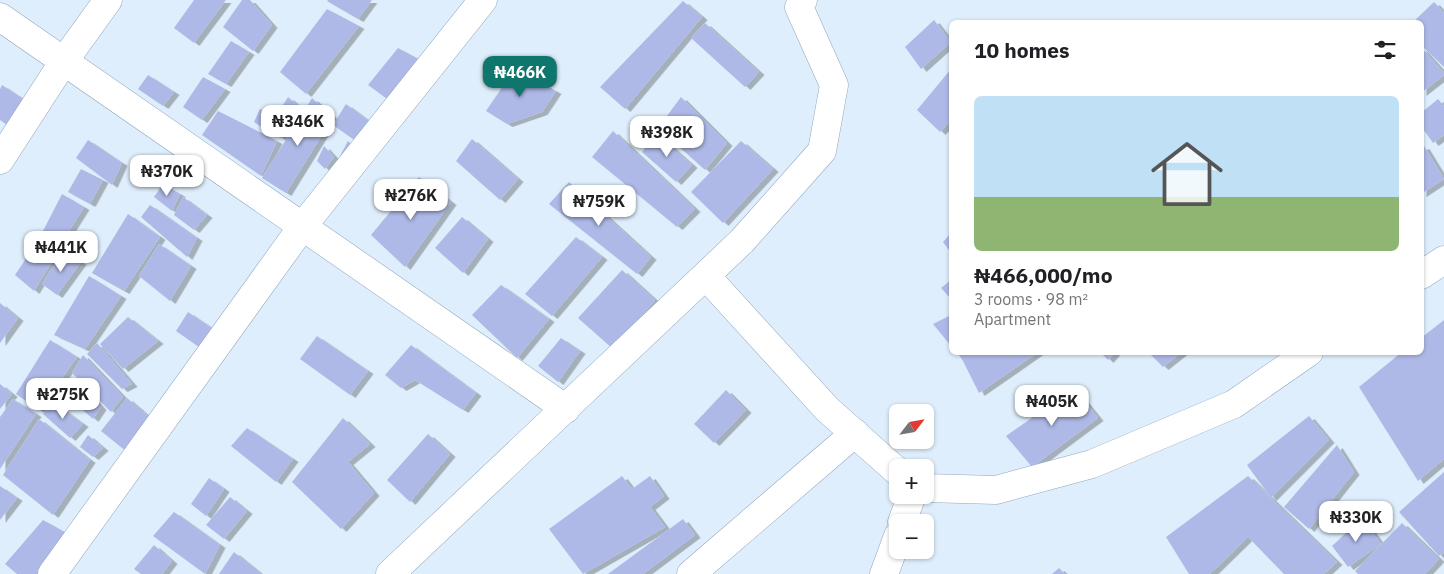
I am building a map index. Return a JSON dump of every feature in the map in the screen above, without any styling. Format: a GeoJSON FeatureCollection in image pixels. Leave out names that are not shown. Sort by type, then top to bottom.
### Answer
{"type":"FeatureCollection","features":[{"type":"Feature","properties":{"kind":"street"},"geometry":{"type":"LineString","coordinates":[[0,160],[64,61],[108,0]]}},
{"type":"Feature","properties":{"kind":"street"},"geometry":{"type":"LineString","coordinates":[[52,574],[302,227],[484,0]]}},
{"type":"Feature","properties":{"kind":"street"},"geometry":{"type":"LineString","coordinates":[[390,574],[742,241],[822,151],[834,85],[796,2]]}},
{"type":"Feature","properties":{"kind":"street"},"geometry":{"type":"LineString","coordinates":[[0,17],[566,409]]}},
{"type":"Feature","properties":{"kind":"street"},"geometry":{"type":"LineString","coordinates":[[1424,273],[1444,260]]}},
{"type":"Feature","properties":{"kind":"street"},"geometry":{"type":"LineString","coordinates":[[706,276],[827,409],[889,464]]}},
{"type":"Feature","properties":{"kind":"street"},"geometry":{"type":"LineString","coordinates":[[934,488],[996,490],[1092,464],[1234,404],[1305,355]]}},
{"type":"Feature","properties":{"kind":"street"},"geometry":{"type":"LineString","coordinates":[[691,574],[855,434]]}},
{"type":"Feature","properties":{"kind":"street"},"geometry":{"type":"LineString","coordinates":[[884,574],[890,559]]}},
{"type":"Feature","properties":{"kind":"building"},"geometry":{"type":"Polygon","coordinates":[[[194,0],[226,0],[194,43],[174,28],[194,0]]]}},
{"type":"Feature","properties":{"kind":"building"},"geometry":{"type":"Polygon","coordinates":[[[242,0],[250,0],[272,25],[253,51],[223,27],[242,0]]]}},
{"type":"Feature","properties":{"kind":"building"},"geometry":{"type":"Polygon","coordinates":[[[328,0],[372,0],[358,19],[328,0]]]}},
{"type":"Feature","properties":{"kind":"building"},"geometry":{"type":"Polygon","coordinates":[[[683,1],[702,17],[625,109],[600,87],[683,1]]]}},
{"type":"Feature","properties":{"kind":"building"},"geometry":{"type":"Polygon","coordinates":[[[1434,2],[1444,12],[1444,67],[1424,48],[1424,20],[1415,20],[1434,2]]]}},
{"type":"Feature","properties":{"kind":"building"},"geometry":{"type":"Polygon","coordinates":[[[327,9],[359,26],[306,94],[280,72],[327,9]]]}},
{"type":"Feature","properties":{"kind":"building"},"geometry":{"type":"Polygon","coordinates":[[[934,20],[949,39],[949,44],[921,69],[905,47],[934,20]]]}},
{"type":"Feature","properties":{"kind":"building"},"geometry":{"type":"Polygon","coordinates":[[[705,23],[759,72],[745,87],[691,38],[705,23]]]}},
{"type":"Feature","properties":{"kind":"building"},"geometry":{"type":"Polygon","coordinates":[[[231,41],[249,52],[226,84],[208,74],[231,41]]]}},
{"type":"Feature","properties":{"kind":"building"},"geometry":{"type":"Polygon","coordinates":[[[398,48],[426,63],[394,104],[368,85],[398,48]]]}},
{"type":"Feature","properties":{"kind":"building"},"geometry":{"type":"Polygon","coordinates":[[[1424,50],[1444,73],[1424,91],[1424,50]]]}},
{"type":"Feature","properties":{"kind":"building"},"geometry":{"type":"Polygon","coordinates":[[[515,68],[556,91],[542,112],[507,124],[486,111],[515,68]]]}},
{"type":"Feature","properties":{"kind":"building"},"geometry":{"type":"Polygon","coordinates":[[[949,71],[949,122],[940,132],[917,110],[949,71]]]}},
{"type":"Feature","properties":{"kind":"building"},"geometry":{"type":"Polygon","coordinates":[[[148,75],[174,92],[163,106],[138,89],[148,75]]]}},
{"type":"Feature","properties":{"kind":"building"},"geometry":{"type":"Polygon","coordinates":[[[203,77],[225,89],[202,120],[183,107],[203,77]]]}},
{"type":"Feature","properties":{"kind":"building"},"geometry":{"type":"Polygon","coordinates":[[[2,85],[29,103],[14,130],[0,120],[0,89],[2,85]]]}},
{"type":"Feature","properties":{"kind":"building"},"geometry":{"type":"Polygon","coordinates":[[[288,97],[301,108],[281,138],[268,129],[288,97]]]}},
{"type":"Feature","properties":{"kind":"building"},"geometry":{"type":"Polygon","coordinates":[[[681,97],[727,143],[705,170],[658,128],[681,97]]]}},
{"type":"Feature","properties":{"kind":"building"},"geometry":{"type":"Polygon","coordinates":[[[312,98],[333,117],[286,193],[262,178],[312,98]]]}},
{"type":"Feature","properties":{"kind":"building"},"geometry":{"type":"Polygon","coordinates":[[[1438,99],[1444,106],[1444,135],[1433,143],[1424,130],[1424,111],[1438,99]]]}},
{"type":"Feature","properties":{"kind":"building"},"geometry":{"type":"Polygon","coordinates":[[[346,104],[374,125],[360,144],[333,125],[346,104]]]}},
{"type":"Feature","properties":{"kind":"building"},"geometry":{"type":"Polygon","coordinates":[[[260,109],[271,114],[263,128],[254,122],[260,109]]]}},
{"type":"Feature","properties":{"kind":"building"},"geometry":{"type":"Polygon","coordinates":[[[218,111],[277,141],[261,176],[202,135],[218,111]]]}},
{"type":"Feature","properties":{"kind":"building"},"geometry":{"type":"Polygon","coordinates":[[[613,131],[695,209],[677,227],[592,157],[613,131]]]}},
{"type":"Feature","properties":{"kind":"building"},"geometry":{"type":"Polygon","coordinates":[[[657,134],[692,165],[676,182],[642,152],[657,134]]]}},
{"type":"Feature","properties":{"kind":"building"},"geometry":{"type":"Polygon","coordinates":[[[472,139],[518,179],[500,200],[456,161],[472,139]]]}},
{"type":"Feature","properties":{"kind":"building"},"geometry":{"type":"Polygon","coordinates":[[[88,140],[122,163],[112,185],[76,158],[88,140]]]}},
{"type":"Feature","properties":{"kind":"building"},"geometry":{"type":"Polygon","coordinates":[[[348,141],[358,151],[347,164],[340,156],[348,141]]]}},
{"type":"Feature","properties":{"kind":"building"},"geometry":{"type":"Polygon","coordinates":[[[741,141],[773,169],[723,223],[691,192],[741,141]]]}},
{"type":"Feature","properties":{"kind":"building"},"geometry":{"type":"Polygon","coordinates":[[[324,146],[334,157],[325,169],[317,161],[324,146]]]}},
{"type":"Feature","properties":{"kind":"building"},"geometry":{"type":"Polygon","coordinates":[[[1424,146],[1444,179],[1424,192],[1424,146]]]}},
{"type":"Feature","properties":{"kind":"building"},"geometry":{"type":"Polygon","coordinates":[[[81,169],[103,180],[90,204],[68,192],[81,169]]]}},
{"type":"Feature","properties":{"kind":"building"},"geometry":{"type":"Polygon","coordinates":[[[419,177],[451,202],[405,267],[371,235],[419,177]]]}},
{"type":"Feature","properties":{"kind":"building"},"geometry":{"type":"Polygon","coordinates":[[[569,182],[651,257],[637,274],[549,204],[569,182]]]}},
{"type":"Feature","properties":{"kind":"building"},"geometry":{"type":"Polygon","coordinates":[[[163,184],[180,194],[172,211],[154,197],[163,184]]]}},
{"type":"Feature","properties":{"kind":"building"},"geometry":{"type":"Polygon","coordinates":[[[62,194],[84,207],[62,242],[43,231],[62,194]]]}},
{"type":"Feature","properties":{"kind":"building"},"geometry":{"type":"Polygon","coordinates":[[[183,197],[207,215],[194,230],[174,215],[183,197]]]}},
{"type":"Feature","properties":{"kind":"building"},"geometry":{"type":"Polygon","coordinates":[[[150,205],[197,238],[187,257],[141,217],[150,205]]]}},
{"type":"Feature","properties":{"kind":"building"},"geometry":{"type":"Polygon","coordinates":[[[128,214],[160,237],[124,291],[92,273],[128,214]]]}},
{"type":"Feature","properties":{"kind":"building"},"geometry":{"type":"Polygon","coordinates":[[[462,217],[488,239],[463,273],[435,248],[462,217]]]}},
{"type":"Feature","properties":{"kind":"building"},"geometry":{"type":"Polygon","coordinates":[[[949,235],[949,250],[943,242],[949,235]]]}},
{"type":"Feature","properties":{"kind":"building"},"geometry":{"type":"Polygon","coordinates":[[[41,236],[61,247],[34,291],[15,275],[41,236]]]}},
{"type":"Feature","properties":{"kind":"building"},"geometry":{"type":"Polygon","coordinates":[[[576,237],[602,257],[552,316],[525,294],[576,237]]]}},
{"type":"Feature","properties":{"kind":"building"},"geometry":{"type":"Polygon","coordinates":[[[159,244],[191,266],[170,301],[139,276],[159,244]]]}},
{"type":"Feature","properties":{"kind":"building"},"geometry":{"type":"Polygon","coordinates":[[[63,251],[81,262],[57,295],[42,284],[63,251]]]}},
{"type":"Feature","properties":{"kind":"building"},"geometry":{"type":"Polygon","coordinates":[[[622,270],[655,300],[613,349],[578,318],[622,270]]]}},
{"type":"Feature","properties":{"kind":"building"},"geometry":{"type":"Polygon","coordinates":[[[89,276],[121,296],[85,349],[54,335],[89,276]]]}},
{"type":"Feature","properties":{"kind":"building"},"geometry":{"type":"Polygon","coordinates":[[[949,282],[949,297],[941,288],[949,282]]]}},
{"type":"Feature","properties":{"kind":"building"},"geometry":{"type":"Polygon","coordinates":[[[501,285],[549,319],[517,358],[472,315],[501,285]]]}},
{"type":"Feature","properties":{"kind":"building"},"geometry":{"type":"Polygon","coordinates":[[[0,303],[18,318],[0,343],[0,303]]]}},
{"type":"Feature","properties":{"kind":"building"},"geometry":{"type":"Polygon","coordinates":[[[188,312],[219,333],[206,352],[176,331],[188,312]]]}},
{"type":"Feature","properties":{"kind":"building"},"geometry":{"type":"Polygon","coordinates":[[[949,316],[949,344],[933,324],[949,316]]]}},
{"type":"Feature","properties":{"kind":"building"},"geometry":{"type":"Polygon","coordinates":[[[128,317],[158,341],[123,369],[100,344],[128,317]]]}},
{"type":"Feature","properties":{"kind":"building"},"geometry":{"type":"Polygon","coordinates":[[[1444,320],[1444,459],[1418,481],[1359,387],[1398,355],[1424,355],[1424,336],[1444,320]]]}},
{"type":"Feature","properties":{"kind":"building"},"geometry":{"type":"Polygon","coordinates":[[[317,336],[368,371],[350,395],[300,359],[317,336]]]}},
{"type":"Feature","properties":{"kind":"building"},"geometry":{"type":"Polygon","coordinates":[[[561,338],[580,351],[558,382],[538,366],[561,338]]]}},
{"type":"Feature","properties":{"kind":"building"},"geometry":{"type":"Polygon","coordinates":[[[50,340],[77,357],[39,410],[16,394],[50,340]]]}},
{"type":"Feature","properties":{"kind":"building"},"geometry":{"type":"Polygon","coordinates":[[[97,343],[132,384],[122,389],[87,354],[97,343]]]}},
{"type":"Feature","properties":{"kind":"building"},"geometry":{"type":"Polygon","coordinates":[[[411,345],[476,393],[463,410],[415,380],[401,388],[385,375],[411,345]]]}},
{"type":"Feature","properties":{"kind":"building"},"geometry":{"type":"Polygon","coordinates":[[[83,355],[123,397],[111,412],[72,373],[83,355]]]}},
{"type":"Feature","properties":{"kind":"building"},"geometry":{"type":"Polygon","coordinates":[[[959,355],[1034,355],[979,393],[959,355]]]}},
{"type":"Feature","properties":{"kind":"building"},"geometry":{"type":"Polygon","coordinates":[[[1103,355],[1112,355],[1108,360],[1103,355]]]}},
{"type":"Feature","properties":{"kind":"building"},"geometry":{"type":"Polygon","coordinates":[[[1151,355],[1178,355],[1163,367],[1151,355]]]}},
{"type":"Feature","properties":{"kind":"building"},"geometry":{"type":"Polygon","coordinates":[[[0,384],[12,394],[0,409],[0,384]]]}},
{"type":"Feature","properties":{"kind":"building"},"geometry":{"type":"Polygon","coordinates":[[[1074,388],[1098,418],[1032,467],[1006,436],[1074,388]]]}},
{"type":"Feature","properties":{"kind":"building"},"geometry":{"type":"Polygon","coordinates":[[[726,390],[746,410],[714,443],[694,424],[726,390]]]}},
{"type":"Feature","properties":{"kind":"building"},"geometry":{"type":"Polygon","coordinates":[[[87,392],[101,407],[93,419],[76,404],[87,392]]]}},
{"type":"Feature","properties":{"kind":"building"},"geometry":{"type":"Polygon","coordinates":[[[127,398],[149,417],[127,452],[101,431],[127,398]]]}},
{"type":"Feature","properties":{"kind":"building"},"geometry":{"type":"Polygon","coordinates":[[[13,399],[36,414],[0,469],[0,417],[13,399]]]}},
{"type":"Feature","properties":{"kind":"building"},"geometry":{"type":"Polygon","coordinates":[[[52,401],[83,424],[70,438],[43,414],[52,401]]]}},
{"type":"Feature","properties":{"kind":"building"},"geometry":{"type":"Polygon","coordinates":[[[1309,416],[1329,440],[1271,498],[1247,465],[1309,416]]]}},
{"type":"Feature","properties":{"kind":"building"},"geometry":{"type":"Polygon","coordinates":[[[343,418],[370,444],[348,462],[374,493],[341,529],[292,482],[343,418]]]}},
{"type":"Feature","properties":{"kind":"building"},"geometry":{"type":"Polygon","coordinates":[[[39,419],[90,460],[53,515],[3,475],[39,419]]]}},
{"type":"Feature","properties":{"kind":"building"},"geometry":{"type":"Polygon","coordinates":[[[247,428],[293,459],[276,482],[231,446],[247,428]]]}},
{"type":"Feature","properties":{"kind":"building"},"geometry":{"type":"Polygon","coordinates":[[[428,434],[450,454],[410,502],[387,480],[428,434]]]}},
{"type":"Feature","properties":{"kind":"building"},"geometry":{"type":"Polygon","coordinates":[[[88,435],[103,448],[93,457],[80,447],[88,435]]]}},
{"type":"Feature","properties":{"kind":"building"},"geometry":{"type":"Polygon","coordinates":[[[1337,445],[1354,472],[1309,529],[1284,507],[1337,445]]]}},
{"type":"Feature","properties":{"kind":"building"},"geometry":{"type":"Polygon","coordinates":[[[1444,472],[1444,552],[1439,556],[1399,512],[1444,472]]]}},
{"type":"Feature","properties":{"kind":"building"},"geometry":{"type":"Polygon","coordinates":[[[622,476],[632,489],[650,476],[664,496],[650,507],[665,527],[583,574],[549,529],[622,476]]]}},
{"type":"Feature","properties":{"kind":"building"},"geometry":{"type":"Polygon","coordinates":[[[1248,476],[1337,562],[1324,574],[1284,574],[1248,537],[1210,574],[1189,574],[1166,537],[1248,476]]]}},
{"type":"Feature","properties":{"kind":"building"},"geometry":{"type":"Polygon","coordinates":[[[209,478],[224,489],[206,516],[191,504],[209,478]]]}},
{"type":"Feature","properties":{"kind":"building"},"geometry":{"type":"Polygon","coordinates":[[[0,486],[17,498],[0,520],[0,486]]]}},
{"type":"Feature","properties":{"kind":"building"},"geometry":{"type":"Polygon","coordinates":[[[230,497],[247,511],[224,539],[206,525],[230,497]]]}},
{"type":"Feature","properties":{"kind":"building"},"geometry":{"type":"Polygon","coordinates":[[[174,512],[220,545],[205,574],[153,536],[174,512]]]}},
{"type":"Feature","properties":{"kind":"building"},"geometry":{"type":"Polygon","coordinates":[[[1362,518],[1381,544],[1348,567],[1332,546],[1362,518]]]}},
{"type":"Feature","properties":{"kind":"building"},"geometry":{"type":"Polygon","coordinates":[[[683,519],[695,535],[643,574],[608,574],[683,519]]]}},
{"type":"Feature","properties":{"kind":"building"},"geometry":{"type":"Polygon","coordinates":[[[43,520],[70,535],[41,574],[17,574],[5,564],[43,520]]]}},
{"type":"Feature","properties":{"kind":"building"},"geometry":{"type":"Polygon","coordinates":[[[1402,523],[1439,559],[1425,574],[1358,574],[1355,571],[1402,523]]]}},
{"type":"Feature","properties":{"kind":"building"},"geometry":{"type":"Polygon","coordinates":[[[154,545],[172,561],[162,574],[141,574],[134,569],[154,545]]]}},
{"type":"Feature","properties":{"kind":"building"},"geometry":{"type":"Polygon","coordinates":[[[234,552],[261,574],[219,574],[234,552]]]}},
{"type":"Feature","properties":{"kind":"building"},"geometry":{"type":"Polygon","coordinates":[[[1059,568],[1065,574],[1052,574],[1059,568]]]}}]}
